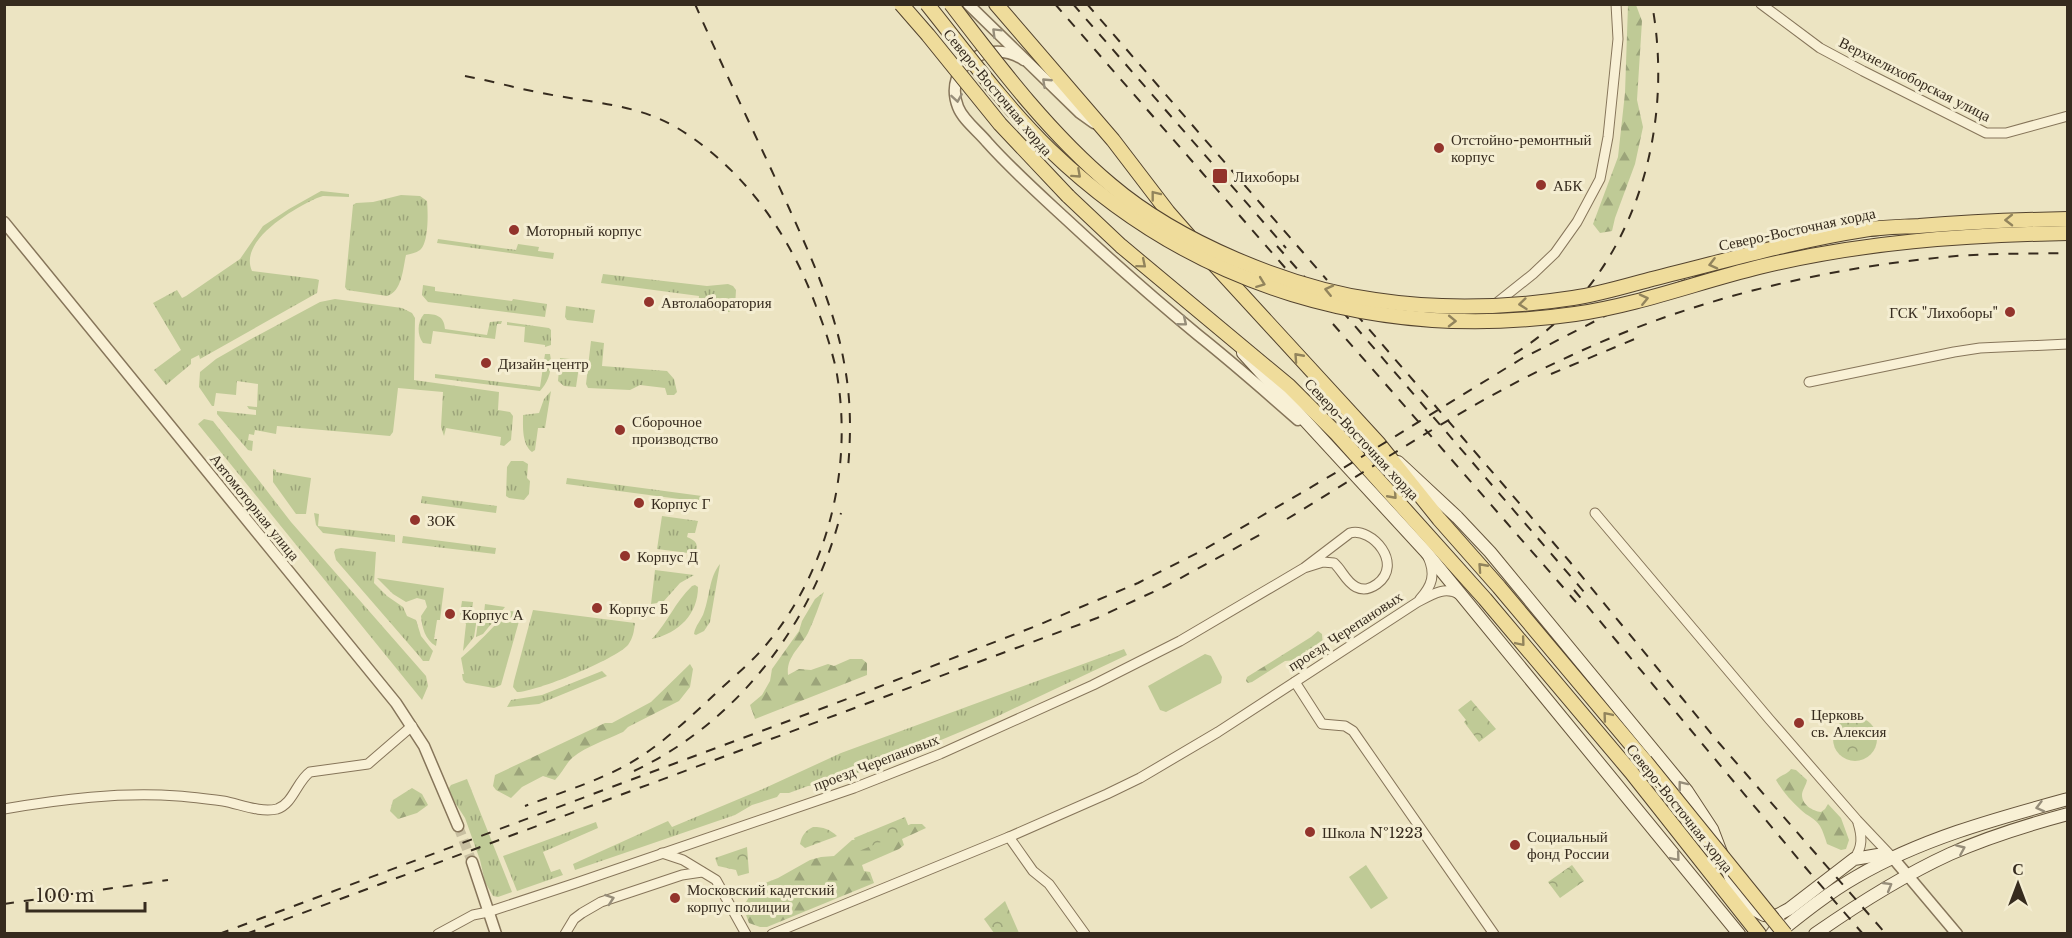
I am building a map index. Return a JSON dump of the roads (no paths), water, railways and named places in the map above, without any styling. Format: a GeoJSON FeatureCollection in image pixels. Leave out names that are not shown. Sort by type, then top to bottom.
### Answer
{"type":"FeatureCollection","features":[{"type":"Feature","properties":{"kind":"main road","name":"Северо-Восточная хорда"},"geometry":{"type":"LineString","coordinates":[[901,4],[1000,124],[1068,196],[1121,246],[1289,386],[1379,479],[1485,599],[1631,772],[1760,933]]}},
{"type":"Feature","properties":{"kind":"main road","name":"Северо-Восточная хорда"},"geometry":{"type":"LineString","coordinates":[[927,4],[995,89],[1049,149],[1107,200],[1160,237],[1221,268],[1298,297],[1371,314],[1436,321],[1498,322],[1577,314],[1662,295],[1760,267],[1868,245],[1982,235],[2067,233]]}},
{"type":"Feature","properties":{"kind":"main road","name":"Северо-Восточная хорда"},"geometry":{"type":"LineString","coordinates":[[951,4],[1008,79],[1060,138],[1112,187],[1164,223],[1225,255],[1303,284],[1375,300],[1437,305],[1499,306],[1576,298],[1757,252],[1864,230],[1982,221],[2067,219]]}},
{"type":"Feature","properties":{"kind":"main road","name":"Северо-Восточная хорда"},"geometry":{"type":"LineString","coordinates":[[996,4],[1102,128],[1168,212],[1379,444],[1439,519],[1645,761],[1782,932]]}},
{"type":"Feature","properties":{"kind":"main road"},"geometry":{"type":"LineString","coordinates":[[1218,325],[1426,552],[1739,933]]}},
{"type":"Feature","properties":{"kind":"main road"},"geometry":{"type":"LineString","coordinates":[[1379,444],[1436,496],[1490,552],[1680,783],[1712,829],[1733,884],[1756,912],[1776,916],[1789,909],[1854,859],[1878,855],[1893,858]]}},
{"type":"Feature","properties":{"kind":"main road"},"geometry":{"type":"LineString","coordinates":[[1782,932],[1855,878],[1893,858],[1971,827],[2067,799]]}},
{"type":"Feature","properties":{"kind":"main road"},"geometry":{"type":"LineString","coordinates":[[1815,933],[1908,875],[1975,844],[2023,826],[2067,814]]}},
{"type":"Feature","properties":{"kind":"main road"},"geometry":{"type":"LineString","coordinates":[[1782,932],[1797,933]]}},
{"type":"Feature","properties":{"kind":"street"},"geometry":{"type":"LineString","coordinates":[[968,4],[1080,113],[1102,128]]}},
{"type":"Feature","properties":{"kind":"street"},"geometry":{"type":"LineString","coordinates":[[1474,321],[1555,254],[1577,222],[1600,179],[1608,137],[1618,39],[1616,4]]}},
{"type":"Feature","properties":{"kind":"street","name":"Верхнелихоборская улица"},"geometry":{"type":"LineString","coordinates":[[1761,4],[1820,48],[1986,133],[2006,133],[2067,116]]}},
{"type":"Feature","properties":{"kind":"street"},"geometry":{"type":"LineString","coordinates":[[1024,60],[1011,53],[997,51],[983,53],[970,60],[961,71],[956,84],[956,99],[961,112],[1008,166],[1100,250],[1328,446]]}},
{"type":"Feature","properties":{"kind":"street","name":"Автомоторная улица"},"geometry":{"type":"LineString","coordinates":[[4,222],[396,703],[412,726],[434,766],[458,826]]}},
{"type":"Feature","properties":{"kind":"street"},"geometry":{"type":"LineString","coordinates":[[1809,382],[1963,350],[2067,344]]}},
{"type":"Feature","properties":{"kind":"street"},"geometry":{"type":"LineString","coordinates":[[1595,513],[1655,586],[1957,933]]}},
{"type":"Feature","properties":{"kind":"street"},"geometry":{"type":"LineString","coordinates":[[1356,531],[1369,536],[1384,553],[1388,562],[1388,571],[1383,580],[1370,589],[1354,586],[1334,562],[1323,562],[1304,568],[1356,531]]}},
{"type":"Feature","properties":{"kind":"street","name":"проезд Черепановых"},"geometry":{"type":"LineString","coordinates":[[1416,603],[1426,592],[1432,579],[1431,564],[1426,552]]}},
{"type":"Feature","properties":{"kind":"street","name":"проезд Черепановых"},"geometry":{"type":"LineString","coordinates":[[438,933],[473,915],[488,912],[854,788],[960,745],[1104,680],[1180,641],[1304,568]]}},
{"type":"Feature","properties":{"kind":"street","name":"проезд Черепановых"},"geometry":{"type":"LineString","coordinates":[[772,933],[1099,798],[1198,745],[1416,603],[1443,591],[1454,591],[1462,597]]}},
{"type":"Feature","properties":{"kind":"street"},"geometry":{"type":"LineString","coordinates":[[1295,682],[1322,724],[1334,723],[1353,731],[1494,933]]}},
{"type":"Feature","properties":{"kind":"street"},"geometry":{"type":"LineString","coordinates":[[4,809],[83,797],[144,794],[207,799],[261,809],[277,809],[288,801],[299,782],[310,772],[368,764],[412,726]]}},
{"type":"Feature","properties":{"kind":"street"},"geometry":{"type":"LineString","coordinates":[[1854,859],[1861,843],[1861,832],[1857,820]]}},
{"type":"Feature","properties":{"kind":"street"},"geometry":{"type":"LineString","coordinates":[[1009,837],[1033,871],[1049,884],[1085,933]]}},
{"type":"Feature","properties":{"kind":"street"},"geometry":{"type":"LineString","coordinates":[[662,853],[683,860],[716,880],[746,933]]}},
{"type":"Feature","properties":{"kind":"street"},"geometry":{"type":"LineString","coordinates":[[472,862],[496,933]]}},
{"type":"Feature","properties":{"kind":"street"},"geometry":{"type":"LineString","coordinates":[[565,933],[574,919],[601,902],[682,875],[702,872]]}},
{"type":"Feature","properties":{"kind":"street"},"geometry":{"type":"LineString","coordinates":[[1770,933],[1789,909]]}},
{"type":"Feature","properties":{"kind":"tunnel"},"geometry":{"type":"LineString","coordinates":[[458,826],[472,862]]}},
{"type":"Feature","properties":{"kind":"railway"},"geometry":{"type":"LineString","coordinates":[[695,4],[798,227],[836,327],[848,393],[850,431],[848,468]]}},
{"type":"Feature","properties":{"kind":"railway"},"geometry":{"type":"LineString","coordinates":[[1055,4],[1308,294]]}},
{"type":"Feature","properties":{"kind":"railway"},"geometry":{"type":"LineString","coordinates":[[1073,4],[1286,248]]}},
{"type":"Feature","properties":{"kind":"railway"},"geometry":{"type":"LineString","coordinates":[[1087,4],[1327,280]]}},
{"type":"Feature","properties":{"kind":"railway"},"geometry":{"type":"LineString","coordinates":[[1514,354],[1555,324],[1588,287],[1615,246],[1636,201],[1650,153],[1657,104],[1658,54],[1652,4]]}},
{"type":"Feature","properties":{"kind":"railway"},"geometry":{"type":"LineString","coordinates":[[465,76],[648,114],[679,129],[724,164],[762,206],[793,254],[822,321],[836,369],[841,405],[842,442],[838,479],[821,550],[788,616],[766,645],[693,715],[648,752],[599,778],[525,806]]}},
{"type":"Feature","properties":{"kind":"railway"},"geometry":{"type":"LineString","coordinates":[[219,934],[855,696],[1036,626],[1138,583],[1205,549],[1337,472],[1521,359],[1644,296],[1691,278],[1815,244],[1859,237],[1966,230],[2068,232]]}},
{"type":"Feature","properties":{"kind":"railway"},"geometry":{"type":"LineString","coordinates":[[1277,246],[1315,289]]}},
{"type":"Feature","properties":{"kind":"railway"},"geometry":{"type":"LineString","coordinates":[[1287,519],[1426,433],[1497,393],[1614,336],[1660,319],[1753,290],[1897,262],[1991,254],[2068,253]]}},
{"type":"Feature","properties":{"kind":"railway"},"geometry":{"type":"LineString","coordinates":[[1343,299],[1570,562],[1719,743],[1886,934]]}},
{"type":"Feature","properties":{"kind":"railway"},"geometry":{"type":"LineString","coordinates":[[1342,311],[1585,593]]}},
{"type":"Feature","properties":{"kind":"railway"},"geometry":{"type":"LineString","coordinates":[[1333,324],[1576,602]]}},
{"type":"Feature","properties":{"kind":"railway"},"geometry":{"type":"LineString","coordinates":[[1551,374],[1637,338]]}},
{"type":"Feature","properties":{"kind":"railway"},"geometry":{"type":"LineString","coordinates":[[634,771],[672,750],[706,725],[738,697],[766,665],[791,630],[811,593],[828,554],[841,513]]}},
{"type":"Feature","properties":{"kind":"railway"},"geometry":{"type":"LineString","coordinates":[[246,934],[1097,618],[1166,586],[1265,532]]}},
{"type":"Feature","properties":{"kind":"railway"},"geometry":{"type":"LineString","coordinates":[[1574,590],[1863,934]]}},
{"type":"Feature","properties":{"kind":"railway"},"geometry":{"type":"LineString","coordinates":[[4,904],[168,880]]}},
{"type":"Feature","properties":{"kind":"place","name":"Отстойно-ремонтный корпус"},"geometry":{"type":"Point","coordinates":[1439,148]}},
{"type":"Feature","properties":{"kind":"place","name":"Лихоборы"},"geometry":{"type":"Point","coordinates":[1220,176]}},
{"type":"Feature","properties":{"kind":"place","name":"АБК"},"geometry":{"type":"Point","coordinates":[1541,185]}},
{"type":"Feature","properties":{"kind":"place","name":"Моторный корпус"},"geometry":{"type":"Point","coordinates":[514,230]}},
{"type":"Feature","properties":{"kind":"place","name":"Автолаборатория"},"geometry":{"type":"Point","coordinates":[649,302]}},
{"type":"Feature","properties":{"kind":"place","name":"ГСК \"Лихоборы\""},"geometry":{"type":"Point","coordinates":[2010,312]}},
{"type":"Feature","properties":{"kind":"place","name":"Дизайн-центр"},"geometry":{"type":"Point","coordinates":[486,363]}},
{"type":"Feature","properties":{"kind":"place","name":"Сборочное производство"},"geometry":{"type":"Point","coordinates":[620,430]}},
{"type":"Feature","properties":{"kind":"place","name":"Корпус Г"},"geometry":{"type":"Point","coordinates":[639,503]}},
{"type":"Feature","properties":{"kind":"place","name":"ЗОК"},"geometry":{"type":"Point","coordinates":[415,520]}},
{"type":"Feature","properties":{"kind":"place","name":"Корпус Д"},"geometry":{"type":"Point","coordinates":[625,556]}},
{"type":"Feature","properties":{"kind":"place","name":"Корпус Б"},"geometry":{"type":"Point","coordinates":[597,608]}},
{"type":"Feature","properties":{"kind":"place","name":"Корпус А"},"geometry":{"type":"Point","coordinates":[450,614]}},
{"type":"Feature","properties":{"kind":"place","name":"Церковь св. Алексия"},"geometry":{"type":"Point","coordinates":[1799,723]}},
{"type":"Feature","properties":{"kind":"place","name":"Школа №1223"},"geometry":{"type":"Point","coordinates":[1310,832]}},
{"type":"Feature","properties":{"kind":"place","name":"Социальный фонд России"},"geometry":{"type":"Point","coordinates":[1515,845]}},
{"type":"Feature","properties":{"kind":"place","name":"Московский кадетский корпус полиции"},"geometry":{"type":"Point","coordinates":[675,898]}}]}
